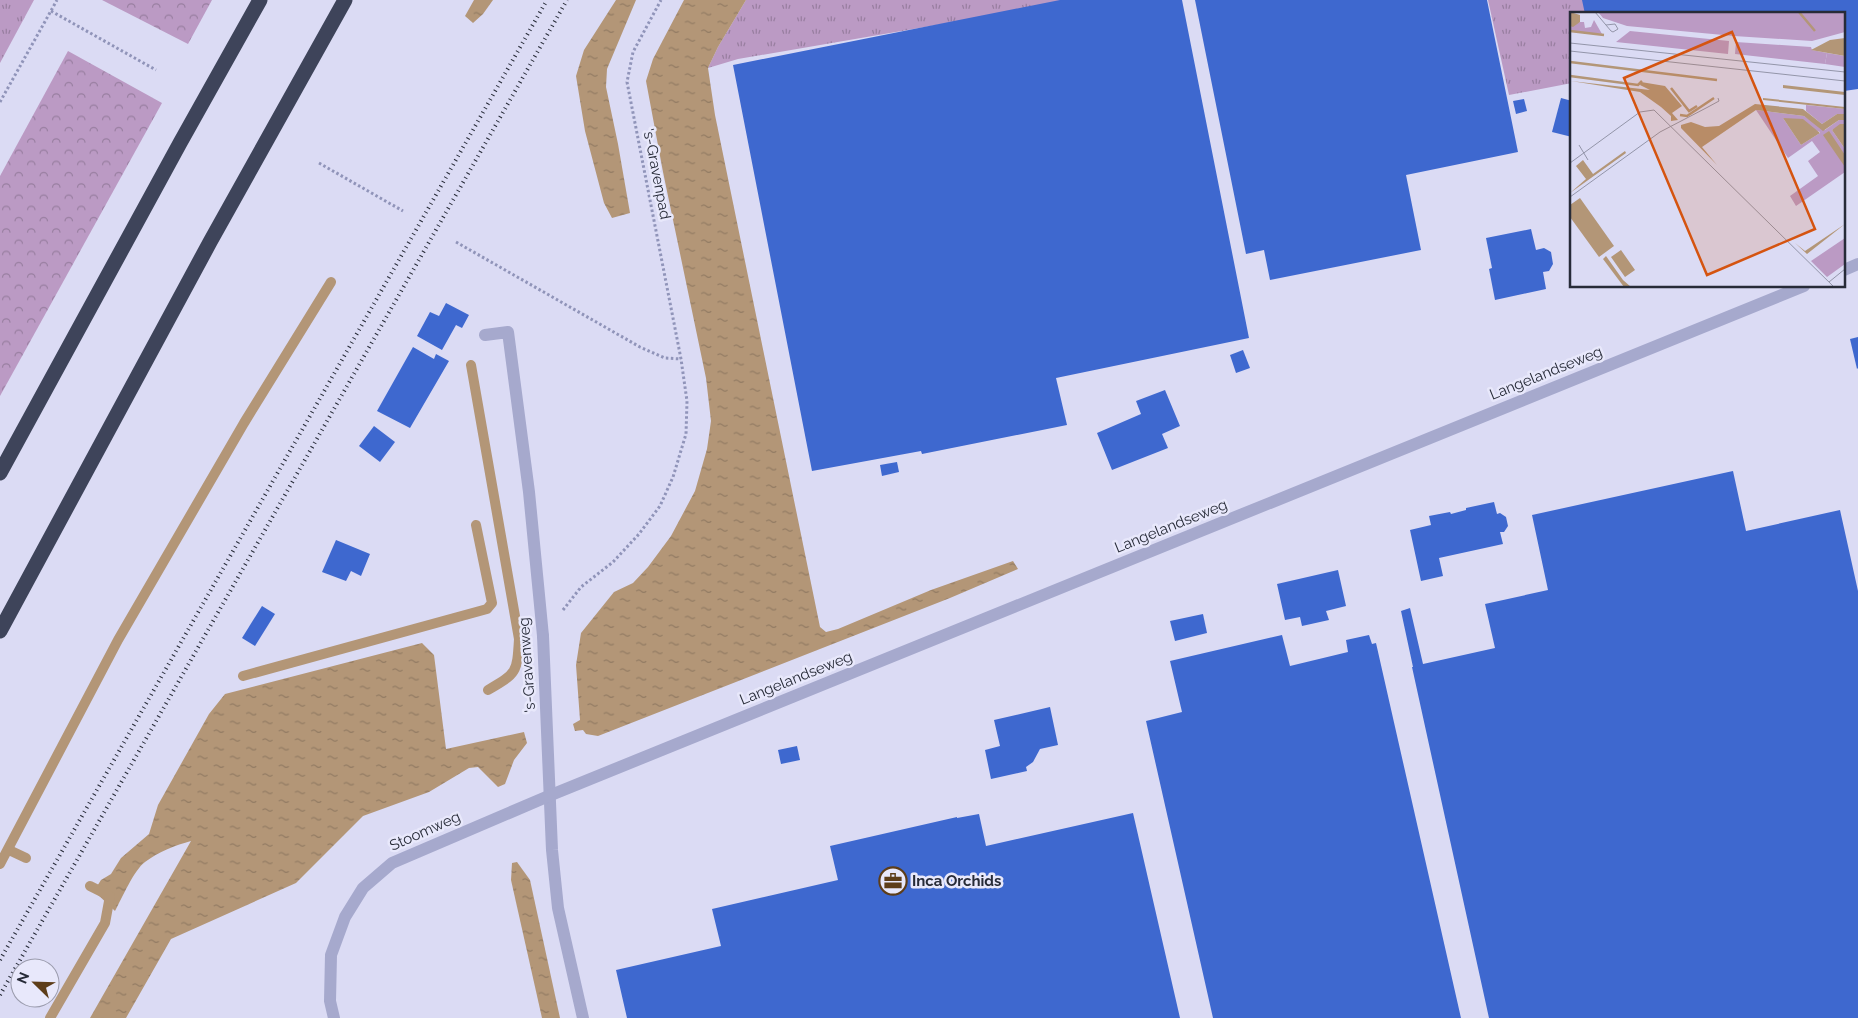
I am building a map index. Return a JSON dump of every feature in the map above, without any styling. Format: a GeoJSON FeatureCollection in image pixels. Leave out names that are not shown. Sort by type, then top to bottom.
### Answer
{"type":"FeatureCollection","features":[{"type":"Feature","properties":{"kind":"highway"},"geometry":{"type":"LineString","coordinates":[[0,473],[260,0]]}},
{"type":"Feature","properties":{"kind":"highway"},"geometry":{"type":"LineString","coordinates":[[0,631],[210,242],[345,0]]}},
{"type":"Feature","properties":{"kind":"street"},"geometry":{"type":"LineString","coordinates":[[1846,269],[1858,264]]}},
{"type":"Feature","properties":{"kind":"street","name":"Langelandseweg"},"geometry":{"type":"LineString","coordinates":[[551,795],[1799,288]]}},
{"type":"Feature","properties":{"kind":"street","name":"'s-Gravenweg"},"geometry":{"type":"LineString","coordinates":[[485,336],[508,332],[529,492],[543,636],[552,850],[558,908],[583,1018]]}},
{"type":"Feature","properties":{"kind":"street","name":"Stoomweg"},"geometry":{"type":"LineString","coordinates":[[334,1018],[330,1000],[331,955],[345,917],[363,888],[392,863],[551,795]]}},
{"type":"Feature","properties":{"kind":"path"},"geometry":{"type":"LineString","coordinates":[[0,102],[57,0]]}},
{"type":"Feature","properties":{"kind":"path","name":"'s-Gravenpad"},"geometry":{"type":"LineString","coordinates":[[543,636],[581,587],[613,562],[639,534],[660,506],[673,477],[686,434],[688,401],[628,82],[633,52],[661,0]]}},
{"type":"Feature","properties":{"kind":"path"},"geometry":{"type":"LineString","coordinates":[[51,10],[156,70]]}},
{"type":"Feature","properties":{"kind":"path"},"geometry":{"type":"LineString","coordinates":[[319,163],[402,211]]}},
{"type":"Feature","properties":{"kind":"path"},"geometry":{"type":"LineString","coordinates":[[456,242],[640,347],[665,358],[681,359]]}},
{"type":"Feature","properties":{"kind":"green space"},"geometry":{"type":"Polygon","coordinates":[[[0,0],[34,0],[0,63],[0,0]]]}},
{"type":"Feature","properties":{"kind":"green space"},"geometry":{"type":"Polygon","coordinates":[[[102,0],[212,0],[188,44],[102,0]]]}},
{"type":"Feature","properties":{"kind":"green space"},"geometry":{"type":"Polygon","coordinates":[[[746,0],[1082,0],[738,59],[708,68],[718,47],[746,0]]]}},
{"type":"Feature","properties":{"kind":"green space"},"geometry":{"type":"Polygon","coordinates":[[[1488,0],[1592,0],[1595,12],[1570,12],[1570,83],[1509,95],[1488,0]]]}},
{"type":"Feature","properties":{"kind":"green space"},"geometry":{"type":"Polygon","coordinates":[[[68,51],[162,103],[0,396],[0,176],[68,51]]]}},
{"type":"Feature","properties":{"kind":"water"},"geometry":{"type":"Polygon","coordinates":[[[474,0],[493,0],[483,14],[473,23],[465,16],[474,0]]]}},
{"type":"Feature","properties":{"kind":"water"},"geometry":{"type":"Polygon","coordinates":[[[616,0],[636,0],[607,69],[606,87],[630,213],[612,218],[604,203],[585,131],[576,76],[584,50],[616,0]]]}},
{"type":"Feature","properties":{"kind":"water"},"geometry":{"type":"Polygon","coordinates":[[[684,0],[746,0],[718,47],[708,68],[715,115],[820,627],[826,632],[838,629],[931,590],[1013,561],[1018,569],[950,598],[598,736],[586,734],[583,730],[575,731],[573,724],[580,720],[576,665],[581,633],[614,592],[633,583],[648,567],[671,536],[695,491],[707,449],[711,421],[706,378],[646,81],[653,59],[684,0]]]}},
{"type":"Feature","properties":{"kind":"water"},"geometry":{"type":"Polygon","coordinates":[[[422,643],[434,655],[446,749],[524,732],[527,743],[514,760],[505,784],[498,787],[478,767],[469,768],[429,792],[363,816],[296,883],[171,939],[126,1018],[90,1018],[191,841],[167,849],[145,862],[133,878],[115,911],[94,891],[101,880],[111,874],[121,858],[149,834],[158,805],[209,714],[225,694],[422,643]]]}},
{"type":"Feature","properties":{"kind":"water"},"geometry":{"type":"Polygon","coordinates":[[[517,862],[530,880],[560,1018],[542,1018],[511,880],[512,863],[517,862]]]}},
{"type":"Feature","properties":{"kind":"building"},"geometry":{"type":"Polygon","coordinates":[[[1060,0],[1182,0],[1249,338],[1056,378],[1067,425],[922,454],[921,451],[812,471],[733,65],[1060,0]]]}},
{"type":"Feature","properties":{"kind":"building"},"geometry":{"type":"Polygon","coordinates":[[[1195,0],[1487,0],[1518,152],[1406,175],[1421,250],[1270,280],[1264,250],[1246,254],[1195,0]]]}},
{"type":"Feature","properties":{"kind":"building"},"geometry":{"type":"Polygon","coordinates":[[[1582,0],[1858,0],[1858,89],[1846,91],[1846,12],[1585,12],[1582,0]]]}},
{"type":"Feature","properties":{"kind":"building"},"geometry":{"type":"Polygon","coordinates":[[[1561,98],[1570,100],[1570,136],[1552,132],[1561,98]]]}},
{"type":"Feature","properties":{"kind":"building"},"geometry":{"type":"Polygon","coordinates":[[[1524,99],[1527,111],[1516,114],[1513,101],[1524,99]]]}},
{"type":"Feature","properties":{"kind":"building"},"geometry":{"type":"Polygon","coordinates":[[[1531,229],[1536,250],[1544,248],[1551,252],[1553,264],[1549,271],[1543,272],[1546,289],[1495,300],[1489,269],[1492,268],[1486,238],[1531,229]]]}},
{"type":"Feature","properties":{"kind":"building"},"geometry":{"type":"Polygon","coordinates":[[[446,303],[469,315],[462,328],[456,325],[442,350],[417,336],[430,312],[439,316],[446,303]]]}},
{"type":"Feature","properties":{"kind":"building"},"geometry":{"type":"Polygon","coordinates":[[[1858,337],[1858,368],[1857,369],[1850,339],[1858,337]]]}},
{"type":"Feature","properties":{"kind":"building"},"geometry":{"type":"Polygon","coordinates":[[[413,347],[434,359],[436,354],[449,361],[410,428],[377,411],[413,347]]]}},
{"type":"Feature","properties":{"kind":"building"},"geometry":{"type":"Polygon","coordinates":[[[1243,350],[1250,368],[1236,373],[1230,355],[1243,350]]]}},
{"type":"Feature","properties":{"kind":"building"},"geometry":{"type":"Polygon","coordinates":[[[1165,390],[1180,426],[1162,434],[1168,448],[1112,470],[1097,433],[1141,414],[1136,401],[1165,390]]]}},
{"type":"Feature","properties":{"kind":"building"},"geometry":{"type":"Polygon","coordinates":[[[374,426],[395,442],[380,462],[359,446],[374,426]]]}},
{"type":"Feature","properties":{"kind":"building"},"geometry":{"type":"Polygon","coordinates":[[[897,462],[899,472],[882,476],[880,465],[897,462]]]}},
{"type":"Feature","properties":{"kind":"building"},"geometry":{"type":"Polygon","coordinates":[[[1733,471],[1746,531],[1840,510],[1858,591],[1858,1018],[1489,1018],[1401,611],[1410,608],[1423,664],[1495,648],[1485,604],[1548,590],[1532,515],[1733,471]]]}},
{"type":"Feature","properties":{"kind":"building"},"geometry":{"type":"Polygon","coordinates":[[[1494,502],[1497,514],[1500,513],[1506,517],[1508,526],[1504,532],[1500,532],[1503,544],[1439,558],[1443,576],[1421,581],[1410,530],[1431,525],[1429,516],[1450,512],[1451,514],[1466,510],[1466,508],[1494,502]]]}},
{"type":"Feature","properties":{"kind":"building"},"geometry":{"type":"Polygon","coordinates":[[[336,540],[370,554],[361,576],[351,571],[346,581],[322,572],[336,540]]]}},
{"type":"Feature","properties":{"kind":"building"},"geometry":{"type":"Polygon","coordinates":[[[1338,570],[1346,606],[1326,611],[1329,620],[1302,626],[1300,617],[1285,620],[1277,584],[1338,570]]]}},
{"type":"Feature","properties":{"kind":"building"},"geometry":{"type":"Polygon","coordinates":[[[262,606],[275,614],[255,646],[242,638],[262,606]]]}},
{"type":"Feature","properties":{"kind":"building"},"geometry":{"type":"Polygon","coordinates":[[[1203,614],[1207,633],[1175,641],[1170,621],[1203,614]]]}},
{"type":"Feature","properties":{"kind":"building"},"geometry":{"type":"Polygon","coordinates":[[[1282,635],[1290,666],[1348,652],[1346,640],[1369,635],[1372,644],[1376,643],[1461,1018],[1213,1018],[1146,721],[1182,712],[1170,661],[1282,635]]]}},
{"type":"Feature","properties":{"kind":"building"},"geometry":{"type":"Polygon","coordinates":[[[1050,707],[1058,745],[1040,749],[1033,762],[1026,767],[1027,771],[991,779],[985,750],[1000,746],[994,720],[1050,707]]]}},
{"type":"Feature","properties":{"kind":"building"},"geometry":{"type":"Polygon","coordinates":[[[797,746],[800,760],[781,764],[778,750],[797,746]]]}},
{"type":"Feature","properties":{"kind":"building"},"geometry":{"type":"Polygon","coordinates":[[[1133,813],[1180,1018],[627,1018],[616,970],[721,946],[712,909],[838,880],[830,846],[957,817],[979,814],[986,846],[1133,813]]]}},
{"type":"Feature","properties":{"kind":"waterway"},"geometry":{"type":"LineString","coordinates":[[0,864],[118,640],[244,423],[331,282]]}},
{"type":"Feature","properties":{"kind":"waterway"},"geometry":{"type":"LineString","coordinates":[[471,365],[519,639],[514,671],[505,680],[488,690]]}},
{"type":"Feature","properties":{"kind":"waterway"},"geometry":{"type":"LineString","coordinates":[[243,676],[487,609],[492,603],[476,525]]}},
{"type":"Feature","properties":{"kind":"waterway"},"geometry":{"type":"LineString","coordinates":[[9,850],[26,858]]}},
{"type":"Feature","properties":{"kind":"waterway"},"geometry":{"type":"LineString","coordinates":[[50,1018],[105,923],[110,896],[90,886]]}},
{"type":"Feature","properties":{"kind":"railway"},"geometry":{"type":"LineString","coordinates":[[0,960],[547,0]]}},
{"type":"Feature","properties":{"kind":"railway"},"geometry":{"type":"LineString","coordinates":[[0,995],[567,0]]}},
{"type":"Feature","properties":{"kind":"place","name":"Inca Orchids"},"geometry":{"type":"Point","coordinates":[893,881]}}]}
